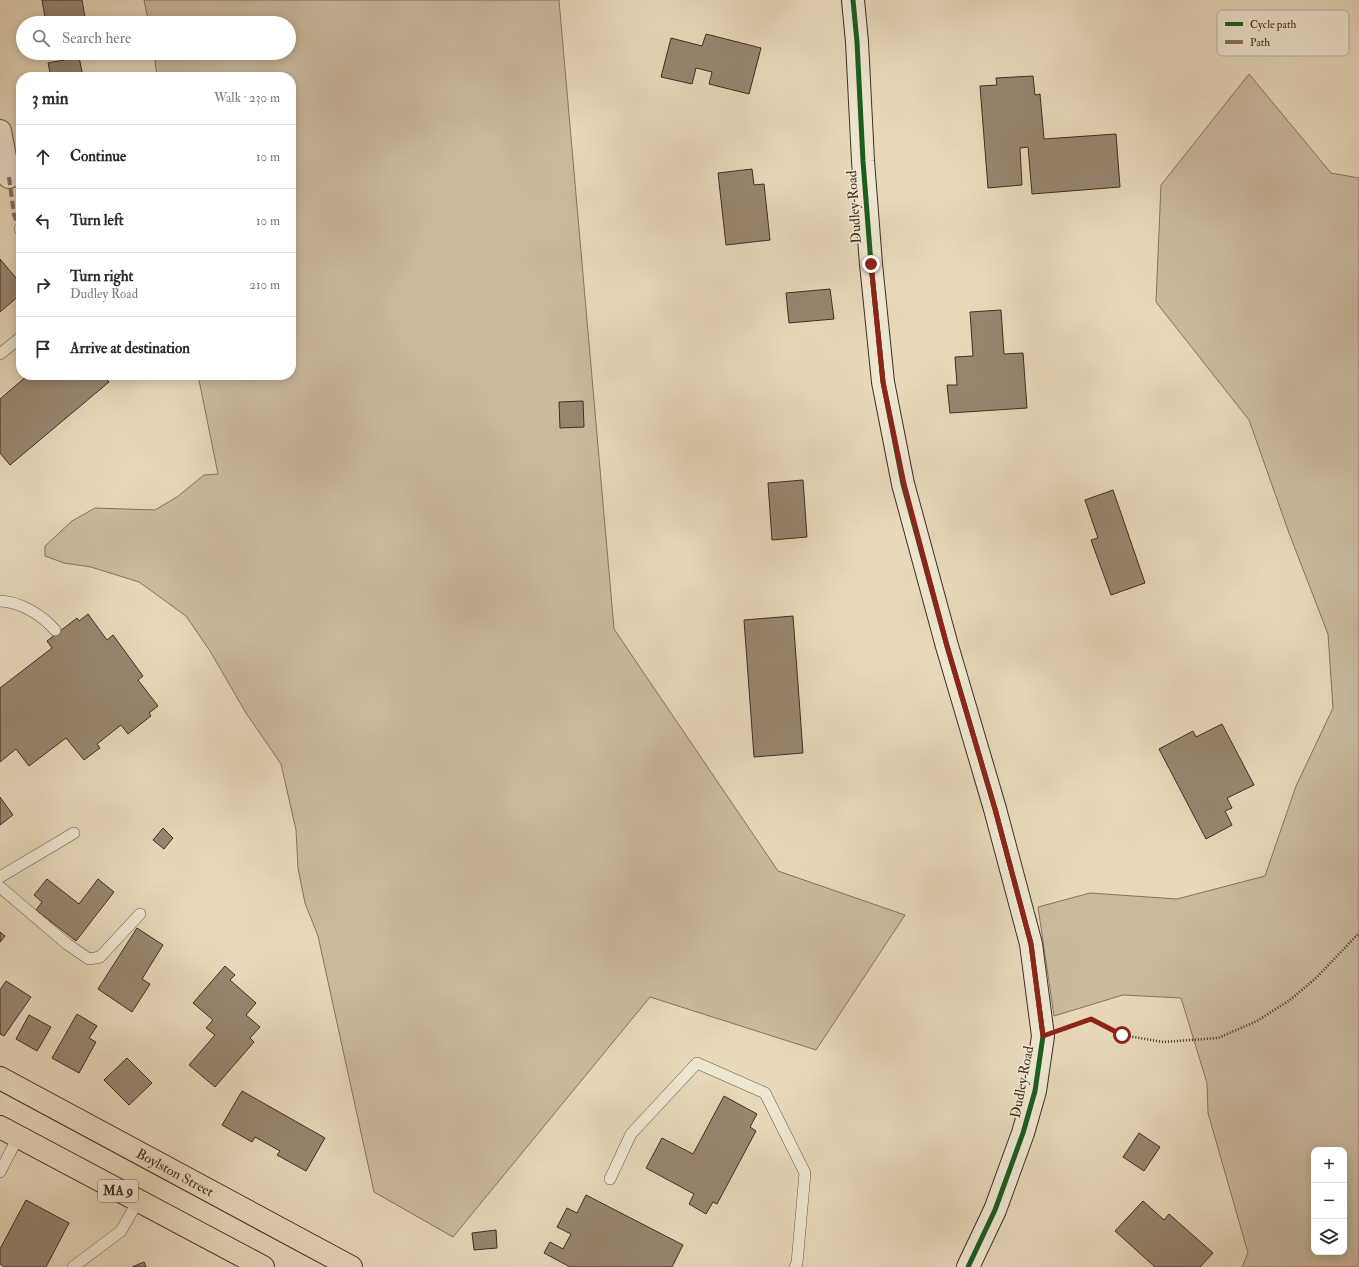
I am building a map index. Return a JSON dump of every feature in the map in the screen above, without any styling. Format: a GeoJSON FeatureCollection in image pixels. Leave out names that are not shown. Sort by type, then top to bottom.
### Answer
{"type":"FeatureCollection","features":[{"type":"Feature","properties":{"kind":"highway","name":"Boylston Street"},"geometry":{"type":"LineString","coordinates":[[0,1078],[351,1267]]}},
{"type":"Feature","properties":{"kind":"highway","name":"MA 9"},"geometry":{"type":"LineString","coordinates":[[9,1132],[263,1267]]}},
{"type":"Feature","properties":{"kind":"street","name":"Dudley Road"},"geometry":{"type":"LineString","coordinates":[[853,0],[871,264],[883,382],[904,484],[947,646],[995,809],[1031,944],[1043,1036],[1035,1091],[1024,1133],[995,1210],[968,1267]]}},
{"type":"Feature","properties":{"kind":"street"},"geometry":{"type":"LineString","coordinates":[[0,131],[9,177]]}},
{"type":"Feature","properties":{"kind":"lane"},"geometry":{"type":"LineString","coordinates":[[0,354],[16,341]]}},
{"type":"Feature","properties":{"kind":"lane"},"geometry":{"type":"LineString","coordinates":[[0,601],[16,604],[29,609],[48,622],[55,630]]}},
{"type":"Feature","properties":{"kind":"lane"},"geometry":{"type":"LineString","coordinates":[[0,877],[74,833]]}},
{"type":"Feature","properties":{"kind":"lane"},"geometry":{"type":"LineString","coordinates":[[0,887],[66,944],[89,959],[100,957],[140,914]]}},
{"type":"Feature","properties":{"kind":"lane"},"geometry":{"type":"LineString","coordinates":[[610,1179],[631,1134],[697,1063],[765,1093],[805,1174],[798,1266]]}},
{"type":"Feature","properties":{"kind":"lane"},"geometry":{"type":"LineString","coordinates":[[0,1172],[9,1132]]}},
{"type":"Feature","properties":{"kind":"lane"},"geometry":{"type":"LineString","coordinates":[[73,1267],[121,1231],[138,1201]]}},
{"type":"Feature","properties":{"kind":"path"},"geometry":{"type":"LineString","coordinates":[[1043,1036],[1091,1019],[1122,1035],[1163,1042],[1218,1038],[1256,1021],[1290,1000],[1316,978],[1359,933]]}},
{"type":"Feature","properties":{"kind":"shaded area"},"geometry":{"type":"Polygon","coordinates":[[[144,0],[559,0],[614,629],[778,871],[905,915],[816,1050],[650,997],[453,1237],[374,1192],[318,936],[305,903],[298,868],[296,830],[281,764],[246,713],[210,651],[186,616],[139,582],[91,567],[64,563],[45,556],[45,546],[72,521],[95,508],[155,510],[177,497],[204,475],[218,474],[199,380],[296,380],[296,72],[156,72],[155,60],[296,60],[296,16],[147,16],[144,0]]]}},
{"type":"Feature","properties":{"kind":"shaded area"},"geometry":{"type":"Polygon","coordinates":[[[1249,74],[1331,173],[1359,178],[1359,1267],[1242,1267],[1248,1253],[1208,1113],[1207,1083],[1181,998],[1123,995],[1054,1016],[1038,907],[1090,893],[1177,899],[1265,876],[1296,786],[1333,708],[1328,634],[1289,533],[1249,420],[1156,302],[1161,185],[1249,74]]]}},
{"type":"Feature","properties":{"kind":"building"},"geometry":{"type":"Polygon","coordinates":[[[42,0],[82,0],[85,16],[45,16],[42,0]]]}},
{"type":"Feature","properties":{"kind":"building"},"geometry":{"type":"Polygon","coordinates":[[[706,34],[761,48],[749,94],[709,84],[712,72],[696,68],[692,84],[661,77],[671,38],[702,46],[706,34]]]}},
{"type":"Feature","properties":{"kind":"building"},"geometry":{"type":"Polygon","coordinates":[[[64,60],[80,60],[82,72],[50,72],[48,63],[64,60]]]}},
{"type":"Feature","properties":{"kind":"building"},"geometry":{"type":"Polygon","coordinates":[[[1033,76],[1035,95],[1040,94],[1044,139],[1116,134],[1120,187],[1032,194],[1028,147],[1020,148],[1022,185],[988,188],[980,86],[997,85],[996,78],[1033,76]]]}},
{"type":"Feature","properties":{"kind":"building"},"geometry":{"type":"Polygon","coordinates":[[[752,169],[754,185],[764,184],[770,240],[726,245],[718,173],[752,169]]]}},
{"type":"Feature","properties":{"kind":"building"},"geometry":{"type":"Polygon","coordinates":[[[0,259],[16,278],[16,298],[0,312],[0,259]]]}},
{"type":"Feature","properties":{"kind":"building"},"geometry":{"type":"Polygon","coordinates":[[[830,289],[834,319],[789,323],[786,293],[830,289]]]}},
{"type":"Feature","properties":{"kind":"building"},"geometry":{"type":"Polygon","coordinates":[[[1001,310],[1004,354],[1023,353],[1027,408],[950,413],[947,385],[957,385],[955,357],[973,356],[970,312],[1001,310]]]}},
{"type":"Feature","properties":{"kind":"building"},"geometry":{"type":"Polygon","coordinates":[[[22,380],[107,380],[109,382],[10,465],[0,453],[0,399],[22,380]]]}},
{"type":"Feature","properties":{"kind":"building"},"geometry":{"type":"Polygon","coordinates":[[[583,401],[584,427],[560,428],[559,402],[583,401]]]}},
{"type":"Feature","properties":{"kind":"building"},"geometry":{"type":"Polygon","coordinates":[[[803,480],[807,537],[772,540],[768,483],[803,480]]]}},
{"type":"Feature","properties":{"kind":"building"},"geometry":{"type":"Polygon","coordinates":[[[1113,490],[1145,583],[1111,595],[1091,540],[1098,538],[1085,500],[1113,490]]]}},
{"type":"Feature","properties":{"kind":"building"},"geometry":{"type":"Polygon","coordinates":[[[88,614],[107,640],[113,635],[143,676],[138,680],[158,706],[149,713],[151,716],[128,734],[121,725],[97,744],[100,748],[84,760],[66,738],[29,766],[16,749],[0,762],[0,688],[52,648],[47,641],[77,618],[79,621],[88,614]]]}},
{"type":"Feature","properties":{"kind":"building"},"geometry":{"type":"Polygon","coordinates":[[[793,616],[803,753],[754,757],[744,620],[793,616]]]}},
{"type":"Feature","properties":{"kind":"building"},"geometry":{"type":"Polygon","coordinates":[[[1222,724],[1254,785],[1227,798],[1232,808],[1225,811],[1232,825],[1206,839],[1159,749],[1193,731],[1196,737],[1222,724]]]}},
{"type":"Feature","properties":{"kind":"building"},"geometry":{"type":"Polygon","coordinates":[[[0,797],[13,815],[0,825],[0,797]]]}},
{"type":"Feature","properties":{"kind":"building"},"geometry":{"type":"Polygon","coordinates":[[[163,828],[173,838],[164,849],[153,840],[163,828]]]}},
{"type":"Feature","properties":{"kind":"building"},"geometry":{"type":"Polygon","coordinates":[[[47,879],[79,904],[98,879],[114,892],[76,941],[36,910],[42,902],[34,895],[47,879]]]}},
{"type":"Feature","properties":{"kind":"building"},"geometry":{"type":"Polygon","coordinates":[[[137,928],[163,945],[142,979],[150,984],[132,1012],[98,989],[137,928]]]}},
{"type":"Feature","properties":{"kind":"building"},"geometry":{"type":"Polygon","coordinates":[[[0,932],[5,936],[0,942],[0,932]]]}},
{"type":"Feature","properties":{"kind":"building"},"geometry":{"type":"Polygon","coordinates":[[[225,966],[235,975],[230,980],[256,1003],[246,1015],[260,1027],[250,1038],[254,1042],[215,1087],[189,1065],[215,1035],[206,1028],[213,1020],[193,1003],[225,966]]]}},
{"type":"Feature","properties":{"kind":"building"},"geometry":{"type":"Polygon","coordinates":[[[6,981],[31,997],[4,1036],[0,1034],[0,990],[6,981]]]}},
{"type":"Feature","properties":{"kind":"building"},"geometry":{"type":"Polygon","coordinates":[[[77,1014],[97,1026],[89,1038],[96,1042],[79,1073],[52,1058],[77,1014]]]}},
{"type":"Feature","properties":{"kind":"building"},"geometry":{"type":"Polygon","coordinates":[[[29,1015],[51,1027],[37,1051],[16,1039],[29,1015]]]}},
{"type":"Feature","properties":{"kind":"building"},"geometry":{"type":"Polygon","coordinates":[[[127,1058],[152,1083],[129,1105],[104,1080],[127,1058]]]}},
{"type":"Feature","properties":{"kind":"building"},"geometry":{"type":"Polygon","coordinates":[[[242,1091],[325,1138],[306,1171],[277,1155],[280,1151],[255,1137],[252,1142],[222,1125],[242,1091]]]}},
{"type":"Feature","properties":{"kind":"building"},"geometry":{"type":"Polygon","coordinates":[[[724,1096],[757,1114],[750,1127],[756,1131],[717,1204],[713,1202],[706,1214],[689,1204],[694,1194],[646,1168],[662,1138],[693,1154],[724,1096]]]}},
{"type":"Feature","properties":{"kind":"building"},"geometry":{"type":"Polygon","coordinates":[[[1139,1133],[1160,1147],[1144,1171],[1123,1157],[1139,1133]]]}},
{"type":"Feature","properties":{"kind":"building"},"geometry":{"type":"Polygon","coordinates":[[[586,1195],[683,1245],[672,1267],[570,1267],[544,1253],[550,1242],[563,1249],[571,1234],[557,1227],[567,1208],[577,1213],[586,1195]]]}},
{"type":"Feature","properties":{"kind":"building"},"geometry":{"type":"Polygon","coordinates":[[[26,1200],[69,1223],[46,1267],[5,1267],[0,1264],[0,1249],[26,1200]]]}},
{"type":"Feature","properties":{"kind":"building"},"geometry":{"type":"Polygon","coordinates":[[[1143,1201],[1164,1220],[1169,1214],[1213,1253],[1200,1267],[1155,1267],[1115,1231],[1143,1201]]]}},
{"type":"Feature","properties":{"kind":"building"},"geometry":{"type":"Polygon","coordinates":[[[496,1230],[497,1248],[474,1250],[472,1233],[496,1230]]]}},
{"type":"Feature","properties":{"kind":"building"},"geometry":{"type":"Polygon","coordinates":[[[144,1262],[146,1267],[132,1267],[144,1262]]]}},
{"type":"Feature","properties":{"kind":"marked path"},"geometry":{"type":"LineString","coordinates":[[9,177],[14,215],[16,220]]}},
{"type":"Feature","properties":{"kind":"cycle path"},"geometry":{"type":"LineString","coordinates":[[853,0],[871,264],[883,382],[903,484],[947,646],[995,809],[1031,944],[1043,1036],[1035,1091],[1023,1133],[995,1210],[968,1267]]}},
{"type":"Feature","properties":{"kind":"route"},"geometry":{"type":"LineString","coordinates":[[871,264],[883,382],[904,484],[947,646],[995,809],[1031,944],[1043,1036],[1091,1019],[1122,1035]]}}]}
